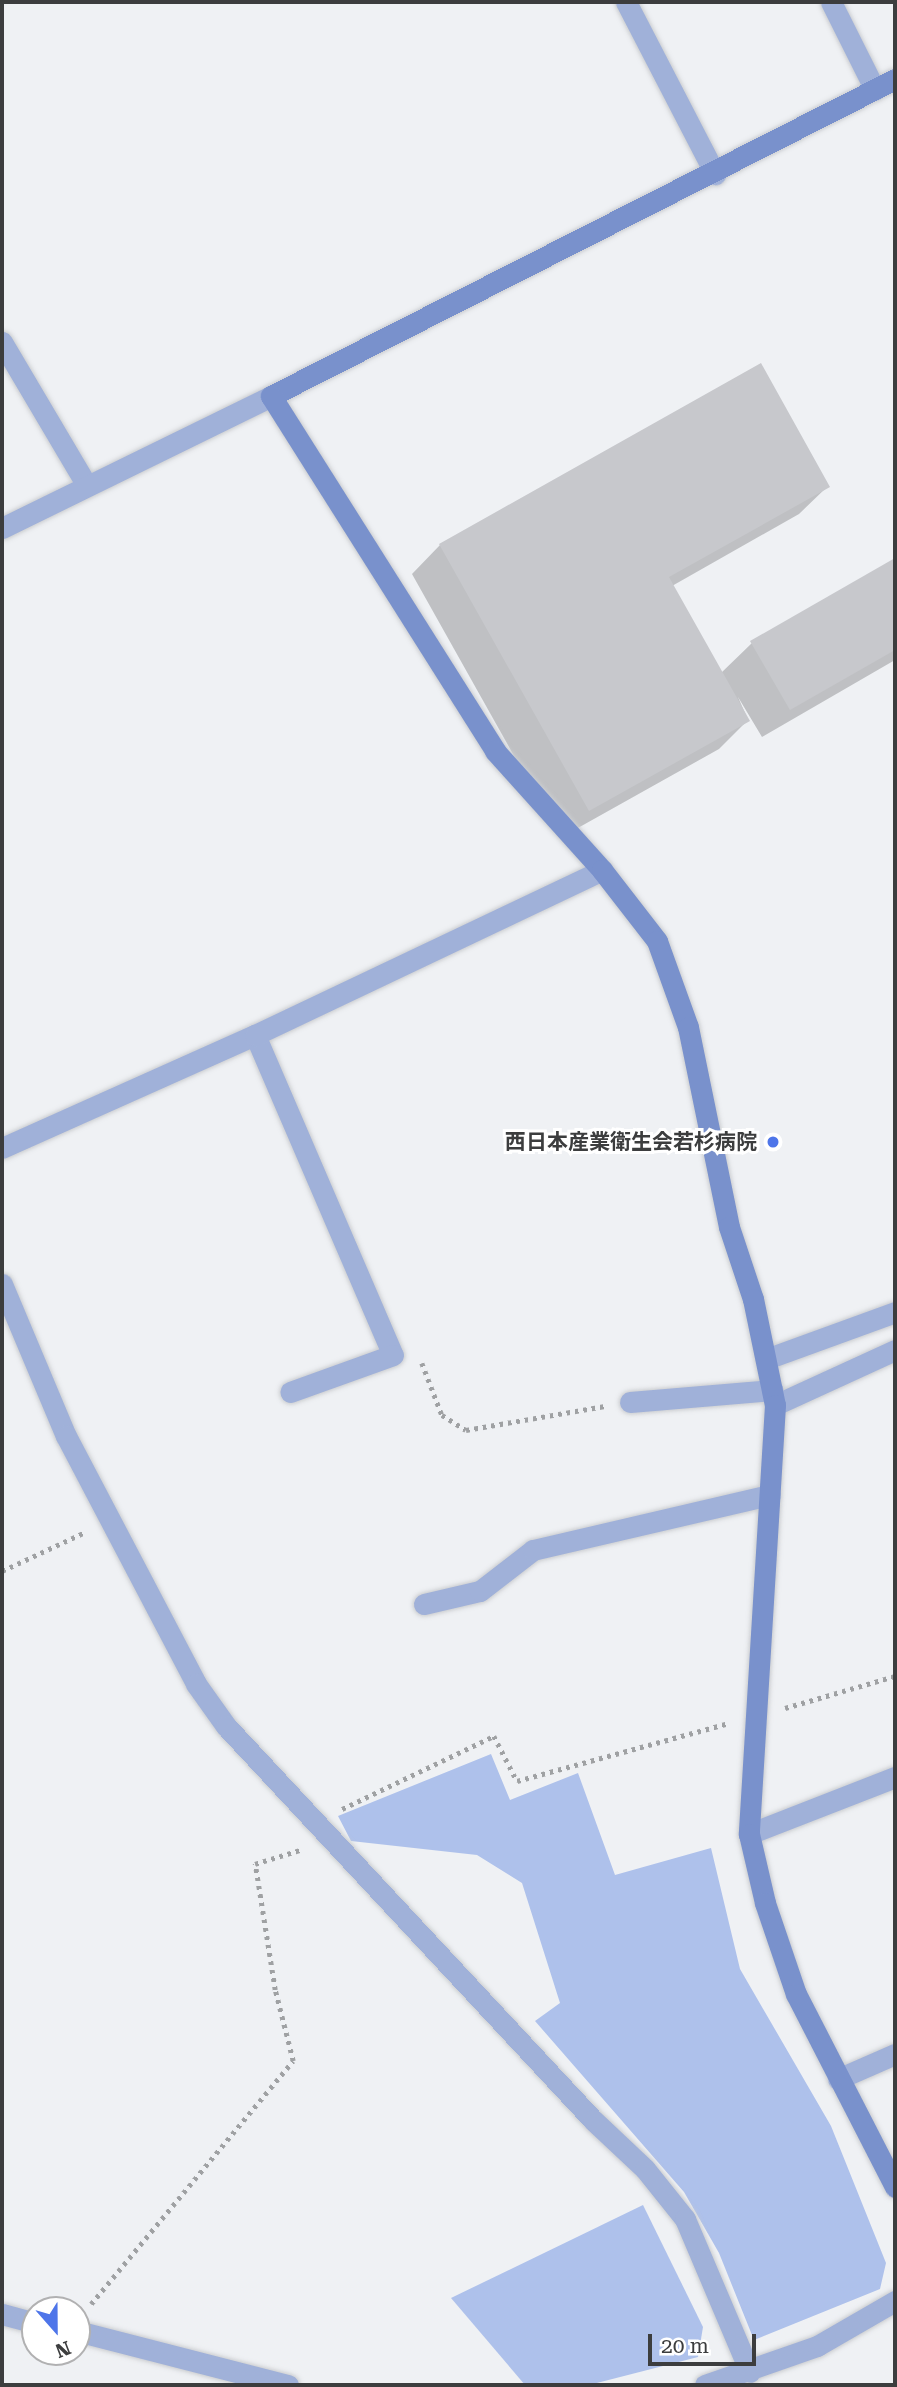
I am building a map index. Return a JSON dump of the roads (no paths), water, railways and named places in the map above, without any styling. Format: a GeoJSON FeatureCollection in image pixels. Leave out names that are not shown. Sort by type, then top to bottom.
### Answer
{"type":"FeatureCollection","features":[{"type":"Feature","properties":{"kind":"street"},"geometry":{"type":"LineString","coordinates":[[626,2],[715,174]]}},
{"type":"Feature","properties":{"kind":"street"},"geometry":{"type":"LineString","coordinates":[[831,2],[875,90]]}},
{"type":"Feature","properties":{"kind":"street"},"geometry":{"type":"LineString","coordinates":[[2,528],[715,174],[895,79]]}},
{"type":"Feature","properties":{"kind":"street"},"geometry":{"type":"LineString","coordinates":[[2,342],[87,486]]}},
{"type":"Feature","properties":{"kind":"street"},"geometry":{"type":"LineString","coordinates":[[271,396],[495,751],[602,870],[657,941],[688,1027],[729,1227],[753,1299],[774,1398],[749,1834],[765,1903],[796,1994],[895,2187]]}},
{"type":"Feature","properties":{"kind":"street"},"geometry":{"type":"LineString","coordinates":[[2,1148],[256,1035],[602,870]]}},
{"type":"Feature","properties":{"kind":"street"},"geometry":{"type":"LineString","coordinates":[[256,1035],[393,1355],[290,1392]]}},
{"type":"Feature","properties":{"kind":"street"},"geometry":{"type":"LineString","coordinates":[[2,1284],[49,1399],[196,1684],[226,1726],[593,2120],[645,2169],[685,2219],[750,2372]]}},
{"type":"Feature","properties":{"kind":"street"},"geometry":{"type":"LineString","coordinates":[[766,1360],[895,1312]]}},
{"type":"Feature","properties":{"kind":"street"},"geometry":{"type":"LineString","coordinates":[[630,1402],[774,1398],[895,1350]]}},
{"type":"Feature","properties":{"kind":"street"},"geometry":{"type":"LineString","coordinates":[[424,1604],[480,1591],[533,1550],[770,1496]]}},
{"type":"Feature","properties":{"kind":"street"},"geometry":{"type":"LineString","coordinates":[[749,1834],[895,1777]]}},
{"type":"Feature","properties":{"kind":"street"},"geometry":{"type":"LineString","coordinates":[[838,2079],[895,2054]]}},
{"type":"Feature","properties":{"kind":"street"},"geometry":{"type":"LineString","coordinates":[[705,2385],[750,2372],[817,2346],[895,2301]]}},
{"type":"Feature","properties":{"kind":"street"},"geometry":{"type":"LineString","coordinates":[[2,2314],[21,2319]]}},
{"type":"Feature","properties":{"kind":"street"},"geometry":{"type":"LineString","coordinates":[[91,2335],[288,2385]]}},
{"type":"Feature","properties":{"kind":"place","name":"西日本産業衛生会若杉病院"},"geometry":{"type":"Point","coordinates":[773,1142]}}]}
